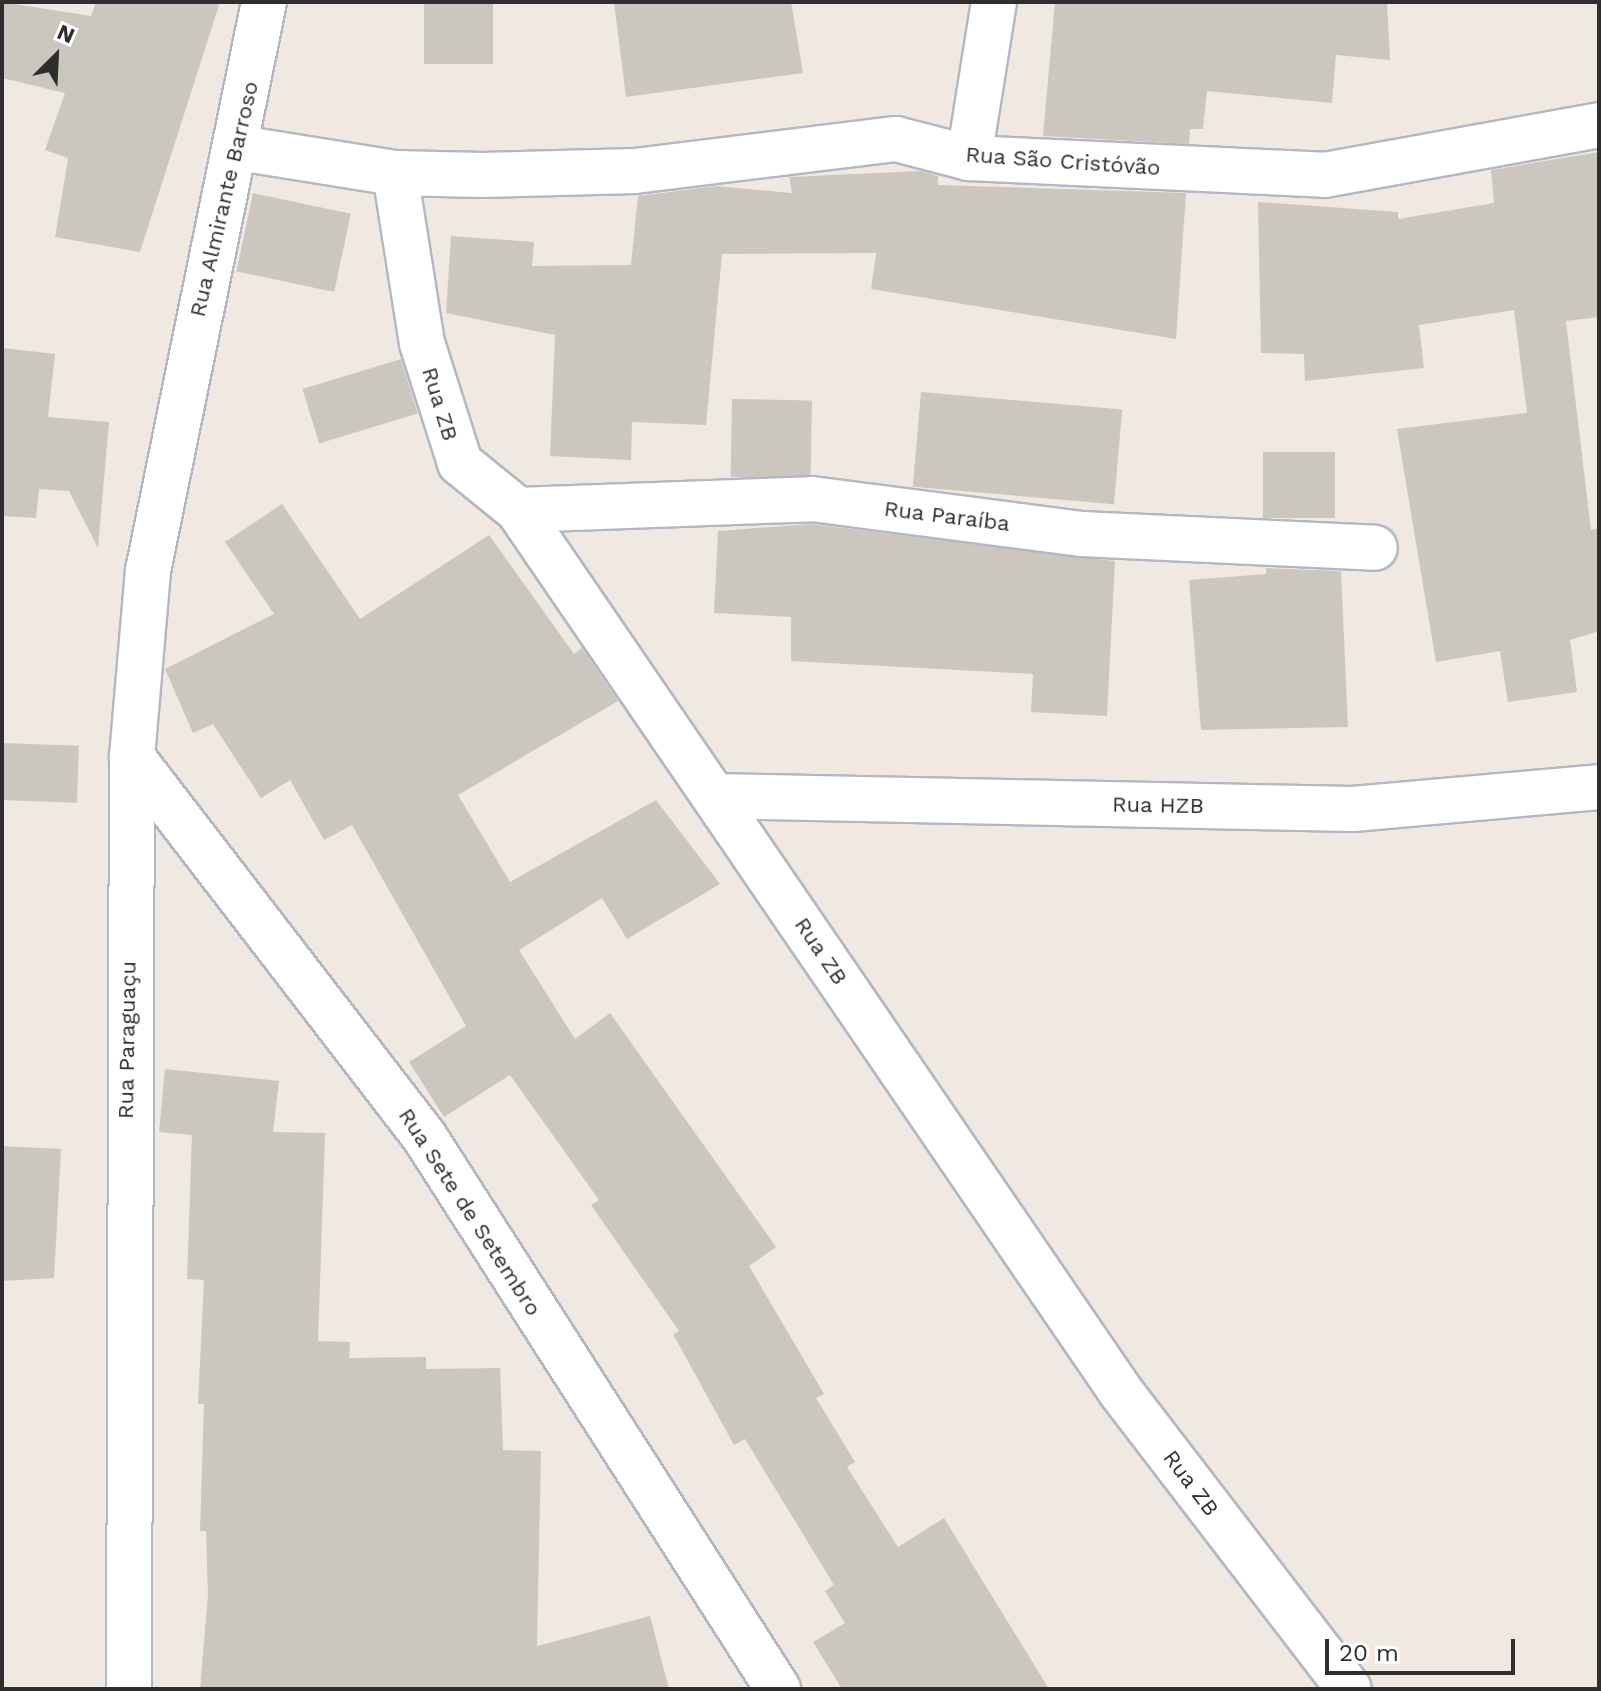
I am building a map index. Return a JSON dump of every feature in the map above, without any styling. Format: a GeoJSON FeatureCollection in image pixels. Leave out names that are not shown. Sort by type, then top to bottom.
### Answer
{"type":"FeatureCollection","features":[{"type":"Feature","properties":{"kind":"street","name":"Rua Almirante Barroso"},"geometry":{"type":"LineString","coordinates":[[179,395],[239,148],[264,2]]}},
{"type":"Feature","properties":{"kind":"street"},"geometry":{"type":"LineString","coordinates":[[969,158],[994,2]]}},
{"type":"Feature","properties":{"kind":"street","name":"Rua São Cristóvão"},"geometry":{"type":"LineString","coordinates":[[239,148],[395,173],[635,171],[896,139],[969,158],[1325,175],[1599,125]]}},
{"type":"Feature","properties":{"kind":"street","name":"Rua ZB"},"geometry":{"type":"LineString","coordinates":[[395,173],[437,407],[460,463],[518,510],[1121,1392],[1349,1689]]}},
{"type":"Feature","properties":{"kind":"street","name":"Rua Paraguaçu"},"geometry":{"type":"LineString","coordinates":[[129,1689],[132,757],[148,571],[179,395]]}},
{"type":"Feature","properties":{"kind":"street","name":"Rua Paraíba"},"geometry":{"type":"LineString","coordinates":[[518,510],[812,499],[1082,534],[1375,548]]}},
{"type":"Feature","properties":{"kind":"street","name":"Rua Sete de Setembro"},"geometry":{"type":"LineString","coordinates":[[132,757],[424,1136],[778,1689]]}},
{"type":"Feature","properties":{"kind":"street","name":"Rua HZB"},"geometry":{"type":"LineString","coordinates":[[715,796],[1353,809],[1599,787]]}},
{"type":"Feature","properties":{"kind":"building"},"geometry":{"type":"Polygon","coordinates":[[[2,2],[91,16],[96,2],[220,2],[140,252],[55,237],[68,158],[45,150],[65,93],[2,78],[2,2]]]}},
{"type":"Feature","properties":{"kind":"building"},"geometry":{"type":"Polygon","coordinates":[[[424,2],[493,2],[493,64],[424,64],[424,2]]]}},
{"type":"Feature","properties":{"kind":"building"},"geometry":{"type":"Polygon","coordinates":[[[614,2],[791,2],[803,73],[626,97],[614,2]]]}},
{"type":"Feature","properties":{"kind":"building"},"geometry":{"type":"Polygon","coordinates":[[[1055,2],[1387,2],[1390,60],[1336,55],[1332,103],[1207,91],[1203,129],[1190,129],[1189,144],[1043,136],[1055,2]]]}},
{"type":"Feature","properties":{"kind":"building"},"geometry":{"type":"Polygon","coordinates":[[[1599,152],[1599,317],[1566,321],[1591,530],[1599,528],[1599,631],[1570,640],[1577,692],[1508,702],[1500,651],[1436,662],[1397,429],[1527,413],[1514,310],[1419,325],[1424,368],[1305,381],[1304,354],[1261,353],[1258,202],[1398,212],[1398,219],[1494,203],[1491,170],[1599,152]]]}},
{"type":"Feature","properties":{"kind":"building"},"geometry":{"type":"Polygon","coordinates":[[[921,171],[938,176],[938,185],[1186,193],[1176,339],[871,289],[876,253],[722,254],[706,425],[632,422],[631,460],[550,456],[555,335],[446,313],[451,236],[534,242],[532,266],[631,265],[638,196],[716,186],[792,193],[789,177],[921,171]]]}},
{"type":"Feature","properties":{"kind":"building"},"geometry":{"type":"Polygon","coordinates":[[[253,193],[351,214],[334,292],[236,271],[253,193]]]}},
{"type":"Feature","properties":{"kind":"building"},"geometry":{"type":"Polygon","coordinates":[[[2,348],[55,354],[48,417],[109,422],[98,548],[69,491],[39,489],[36,518],[2,516],[2,348]]]}},
{"type":"Feature","properties":{"kind":"building"},"geometry":{"type":"Polygon","coordinates":[[[401,359],[418,414],[319,444],[303,389],[401,359]]]}},
{"type":"Feature","properties":{"kind":"building"},"geometry":{"type":"Polygon","coordinates":[[[921,392],[1122,410],[1114,504],[913,487],[921,392]]]}},
{"type":"Feature","properties":{"kind":"building"},"geometry":{"type":"Polygon","coordinates":[[[732,399],[812,400],[811,478],[731,477],[732,399]]]}},
{"type":"Feature","properties":{"kind":"building"},"geometry":{"type":"Polygon","coordinates":[[[1263,452],[1335,452],[1335,518],[1263,518],[1263,452]]]}},
{"type":"Feature","properties":{"kind":"building"},"geometry":{"type":"Polygon","coordinates":[[[282,504],[360,619],[489,535],[574,654],[582,648],[618,701],[458,795],[510,882],[656,800],[720,884],[627,939],[602,898],[519,950],[575,1039],[610,1013],[776,1247],[749,1266],[824,1394],[816,1398],[855,1462],[847,1467],[898,1547],[944,1518],[1049,1689],[842,1689],[813,1642],[845,1623],[825,1591],[834,1585],[745,1439],[734,1445],[673,1334],[679,1331],[591,1205],[599,1200],[510,1075],[444,1117],[409,1062],[466,1026],[352,825],[324,840],[290,780],[261,798],[213,724],[193,733],[165,669],[274,614],[225,542],[282,504]]]}},
{"type":"Feature","properties":{"kind":"building"},"geometry":{"type":"Polygon","coordinates":[[[811,524],[1115,561],[1107,716],[1031,712],[1033,674],[791,661],[791,617],[714,613],[718,531],[811,524]]]}},
{"type":"Feature","properties":{"kind":"building"},"geometry":{"type":"Polygon","coordinates":[[[1266,568],[1341,571],[1348,727],[1201,730],[1189,580],[1266,574],[1266,568]]]}},
{"type":"Feature","properties":{"kind":"building"},"geometry":{"type":"Polygon","coordinates":[[[2,743],[79,746],[77,803],[2,800],[2,743]]]}},
{"type":"Feature","properties":{"kind":"building"},"geometry":{"type":"Polygon","coordinates":[[[165,1069],[279,1081],[273,1132],[325,1133],[318,1341],[350,1342],[349,1358],[426,1357],[426,1369],[500,1368],[503,1450],[541,1451],[537,1646],[650,1616],[669,1689],[200,1689],[208,1594],[206,1531],[200,1531],[204,1404],[198,1404],[204,1280],[187,1279],[192,1135],[159,1132],[165,1069]]]}},
{"type":"Feature","properties":{"kind":"building"},"geometry":{"type":"Polygon","coordinates":[[[2,1146],[61,1149],[54,1278],[2,1281],[2,1146]]]}}]}
